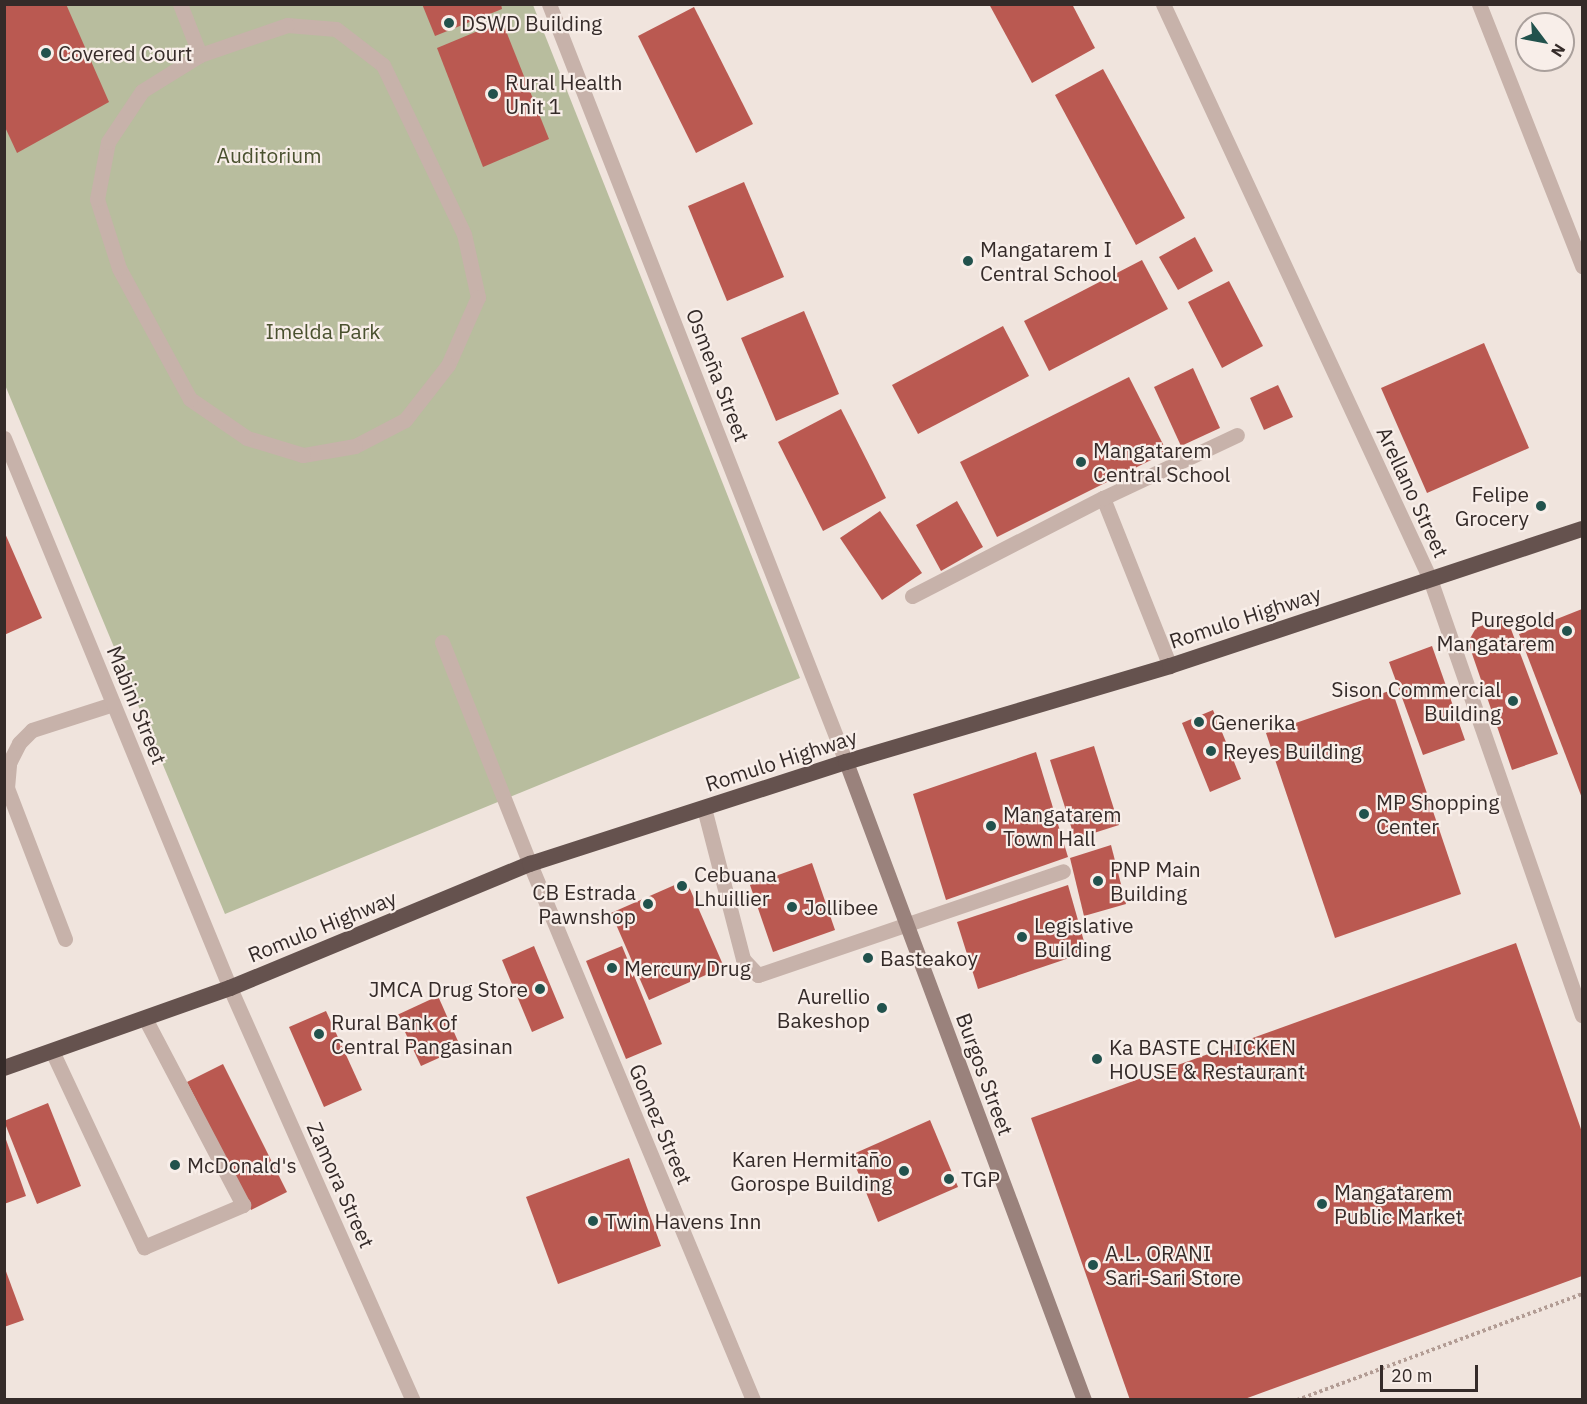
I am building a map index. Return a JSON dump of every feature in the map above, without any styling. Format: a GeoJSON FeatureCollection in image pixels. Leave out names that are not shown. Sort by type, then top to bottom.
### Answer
{"type":"FeatureCollection","features":[{"type":"Feature","properties":{"kind":"highway","name":"Romulo Highway"},"geometry":{"type":"LineString","coordinates":[[4,1068],[230,988],[530,864],[846,762],[1170,666],[1582,529]]}},
{"type":"Feature","properties":{"kind":"main road","name":"Burgos Street"},"geometry":{"type":"LineString","coordinates":[[846,762],[1084,1400]]}},
{"type":"Feature","properties":{"kind":"street"},"geometry":{"type":"LineString","coordinates":[[180,4],[200,55]]}},
{"type":"Feature","properties":{"kind":"street","name":"Osmeña Street"},"geometry":{"type":"LineString","coordinates":[[549,4],[846,762]]}},
{"type":"Feature","properties":{"kind":"street","name":"Arellano Street"},"geometry":{"type":"LineString","coordinates":[[1162,4],[1430,579],[1582,1015]]}},
{"type":"Feature","properties":{"kind":"street"},"geometry":{"type":"LineString","coordinates":[[1479,4],[1582,266]]}},
{"type":"Feature","properties":{"kind":"street"},"geometry":{"type":"LineString","coordinates":[[287,25],[336,28],[383,65],[464,234],[478,297],[448,365],[405,420],[355,446],[303,455],[247,438],[190,399],[119,268],[97,199],[108,142],[142,91],[200,55],[287,25]]}},
{"type":"Feature","properties":{"kind":"street"},"geometry":{"type":"LineString","coordinates":[[912,596],[1103,498],[1237,435]]}},
{"type":"Feature","properties":{"kind":"street","name":"Mabini Street"},"geometry":{"type":"LineString","coordinates":[[4,438],[230,988]]}},
{"type":"Feature","properties":{"kind":"street"},"geometry":{"type":"LineString","coordinates":[[1103,498],[1170,666]]}},
{"type":"Feature","properties":{"kind":"street","name":"Gomez Street"},"geometry":{"type":"LineString","coordinates":[[442,642],[530,864],[753,1400]]}},
{"type":"Feature","properties":{"kind":"street"},"geometry":{"type":"LineString","coordinates":[[65,939],[7,788],[9,763],[19,743],[32,730],[114,704]]}},
{"type":"Feature","properties":{"kind":"street"},"geometry":{"type":"LineString","coordinates":[[704,808],[743,959],[758,975],[1063,872]]}},
{"type":"Feature","properties":{"kind":"street","name":"Zamora Street"},"geometry":{"type":"LineString","coordinates":[[230,988],[413,1400]]}},
{"type":"Feature","properties":{"kind":"street"},"geometry":{"type":"LineString","coordinates":[[52,1051],[144,1247],[243,1205],[145,1018]]}},
{"type":"Feature","properties":{"kind":"path"},"geometry":{"type":"LineString","coordinates":[[1297,1400],[1582,1294]]}},
{"type":"Feature","properties":{"kind":"green space","name":"Imelda Park"},"geometry":{"type":"Polygon","coordinates":[[[4,5],[533,5],[800,678],[225,914],[5,385],[4,5]]]}},
{"type":"Feature","properties":{"kind":"building","name":"Covered Court"},"geometry":{"type":"Polygon","coordinates":[[[4,4],[66,4],[109,102],[17,153],[4,125],[4,4]]]}},
{"type":"Feature","properties":{"kind":"building","name":"DSWD Building"},"geometry":{"type":"Polygon","coordinates":[[[422,4],[501,4],[502,9],[435,36],[422,4]]]}},
{"type":"Feature","properties":{"kind":"building"},"geometry":{"type":"Polygon","coordinates":[[[989,4],[1072,4],[1095,48],[1032,83],[989,4]]]}},
{"type":"Feature","properties":{"kind":"building"},"geometry":{"type":"Polygon","coordinates":[[[694,7],[753,124],[696,153],[638,36],[694,7]]]}},
{"type":"Feature","properties":{"kind":"building","name":"Rural Health Unit 1"},"geometry":{"type":"Polygon","coordinates":[[[502,21],[549,139],[483,167],[437,48],[502,21]]]}},
{"type":"Feature","properties":{"kind":"building"},"geometry":{"type":"Polygon","coordinates":[[[1103,69],[1185,218],[1136,245],[1055,95],[1103,69]]]}},
{"type":"Feature","properties":{"kind":"building"},"geometry":{"type":"Polygon","coordinates":[[[744,182],[784,277],[727,301],[688,206],[744,182]]]}},
{"type":"Feature","properties":{"kind":"building"},"geometry":{"type":"Polygon","coordinates":[[[1195,237],[1213,271],[1178,290],[1159,257],[1195,237]]]}},
{"type":"Feature","properties":{"kind":"building"},"geometry":{"type":"Polygon","coordinates":[[[1142,260],[1168,309],[1049,371],[1024,321],[1142,260]]]}},
{"type":"Feature","properties":{"kind":"building"},"geometry":{"type":"Polygon","coordinates":[[[1229,281],[1263,346],[1222,368],[1188,302],[1229,281]]]}},
{"type":"Feature","properties":{"kind":"building"},"geometry":{"type":"Polygon","coordinates":[[[804,311],[839,394],[776,421],[741,338],[804,311]]]}},
{"type":"Feature","properties":{"kind":"building"},"geometry":{"type":"Polygon","coordinates":[[[1003,326],[1029,376],[918,434],[892,385],[1003,326]]]}},
{"type":"Feature","properties":{"kind":"building"},"geometry":{"type":"Polygon","coordinates":[[[1484,343],[1529,448],[1427,493],[1381,388],[1484,343]]]}},
{"type":"Feature","properties":{"kind":"building"},"geometry":{"type":"Polygon","coordinates":[[[1193,368],[1220,428],[1181,446],[1154,387],[1193,368]]]}},
{"type":"Feature","properties":{"kind":"building"},"geometry":{"type":"Polygon","coordinates":[[[1129,377],[1167,452],[997,537],[960,462],[1129,377]]]}},
{"type":"Feature","properties":{"kind":"building"},"geometry":{"type":"Polygon","coordinates":[[[1278,385],[1293,417],[1264,430],[1250,398],[1278,385]]]}},
{"type":"Feature","properties":{"kind":"building"},"geometry":{"type":"Polygon","coordinates":[[[841,409],[886,498],[823,531],[778,442],[841,409]]]}},
{"type":"Feature","properties":{"kind":"building"},"geometry":{"type":"Polygon","coordinates":[[[957,501],[983,547],[941,571],[916,525],[957,501]]]}},
{"type":"Feature","properties":{"kind":"building"},"geometry":{"type":"Polygon","coordinates":[[[880,511],[922,573],[882,600],[840,538],[880,511]]]}},
{"type":"Feature","properties":{"kind":"building"},"geometry":{"type":"Polygon","coordinates":[[[4,531],[42,618],[4,635],[4,531]]]}},
{"type":"Feature","properties":{"kind":"building"},"geometry":{"type":"Polygon","coordinates":[[[1582,609],[1582,798],[1519,634],[1582,609]]]}},
{"type":"Feature","properties":{"kind":"building","name":"Sison Commercial Building"},"geometry":{"type":"Polygon","coordinates":[[[1506,616],[1558,754],[1512,770],[1468,642],[1476,628],[1506,616]]]}},
{"type":"Feature","properties":{"kind":"building"},"geometry":{"type":"Polygon","coordinates":[[[1432,646],[1465,740],[1423,755],[1389,662],[1432,646]]]}},
{"type":"Feature","properties":{"kind":"building","name":"MP Shopping Center"},"geometry":{"type":"Polygon","coordinates":[[[1392,690],[1461,894],[1335,938],[1266,733],[1392,690]]]}},
{"type":"Feature","properties":{"kind":"building","name":"Reyes Building"},"geometry":{"type":"Polygon","coordinates":[[[1213,710],[1241,779],[1210,792],[1182,723],[1213,710]]]}},
{"type":"Feature","properties":{"kind":"building"},"geometry":{"type":"Polygon","coordinates":[[[1094,746],[1119,825],[1075,839],[1050,760],[1094,746]]]}},
{"type":"Feature","properties":{"kind":"building","name":"Mangatarem Town Hall"},"geometry":{"type":"Polygon","coordinates":[[[1036,752],[1068,857],[946,900],[913,794],[1036,752]]]}},
{"type":"Feature","properties":{"kind":"building","name":"PNP Main Building"},"geometry":{"type":"Polygon","coordinates":[[[1111,845],[1126,904],[1084,916],[1070,858],[1111,845]]]}},
{"type":"Feature","properties":{"kind":"building","name":"Jollibee"},"geometry":{"type":"Polygon","coordinates":[[[812,863],[835,930],[773,952],[750,885],[812,863]]]}},
{"type":"Feature","properties":{"kind":"building"},"geometry":{"type":"Polygon","coordinates":[[[686,880],[724,967],[649,1000],[611,913],[686,880]]]}},
{"type":"Feature","properties":{"kind":"building","name":"Legislative Building"},"geometry":{"type":"Polygon","coordinates":[[[1068,885],[1087,952],[978,989],[957,922],[1068,885]]]}},
{"type":"Feature","properties":{"kind":"building","name":"Mangatarem Public Market"},"geometry":{"type":"Polygon","coordinates":[[[1516,943],[1582,1132],[1582,1276],[1242,1400],[1130,1400],[1031,1118],[1516,943]]]}},
{"type":"Feature","properties":{"kind":"building"},"geometry":{"type":"Polygon","coordinates":[[[534,946],[564,1018],[532,1032],[502,960],[534,946]]]}},
{"type":"Feature","properties":{"kind":"building"},"geometry":{"type":"Polygon","coordinates":[[[622,946],[662,1044],[626,1059],[586,961],[622,946]]]}},
{"type":"Feature","properties":{"kind":"building"},"geometry":{"type":"Polygon","coordinates":[[[438,996],[461,1048],[421,1066],[397,1015],[438,996]]]}},
{"type":"Feature","properties":{"kind":"building"},"geometry":{"type":"Polygon","coordinates":[[[326,1011],[362,1090],[324,1107],[289,1027],[326,1011]]]}},
{"type":"Feature","properties":{"kind":"building"},"geometry":{"type":"Polygon","coordinates":[[[223,1064],[287,1192],[251,1210],[187,1082],[223,1064]]]}},
{"type":"Feature","properties":{"kind":"building"},"geometry":{"type":"Polygon","coordinates":[[[48,1103],[81,1186],[37,1204],[4,1121],[48,1103]]]}},
{"type":"Feature","properties":{"kind":"building","name":"Karen Hermitaño Gorospe Building"},"geometry":{"type":"Polygon","coordinates":[[[930,1120],[958,1187],[878,1222],[851,1155],[930,1120]]]}},
{"type":"Feature","properties":{"kind":"building"},"geometry":{"type":"Polygon","coordinates":[[[4,1134],[26,1196],[4,1204],[4,1134]]]}},
{"type":"Feature","properties":{"kind":"building","name":"Twin Havens Inn"},"geometry":{"type":"Polygon","coordinates":[[[629,1158],[661,1246],[558,1284],[526,1197],[629,1158]]]}},
{"type":"Feature","properties":{"kind":"building"},"geometry":{"type":"Polygon","coordinates":[[[4,1266],[24,1320],[4,1327],[4,1266]]]}},
{"type":"Feature","properties":{"kind":"place","name":"DSWD Building"},"geometry":{"type":"Point","coordinates":[449,23]}},
{"type":"Feature","properties":{"kind":"place","name":"Covered Court"},"geometry":{"type":"Point","coordinates":[46,53]}},
{"type":"Feature","properties":{"kind":"place","name":"Rural Health Unit 1"},"geometry":{"type":"Point","coordinates":[493,94]}},
{"type":"Feature","properties":{"kind":"place","name":"Mangatarem I Central School"},"geometry":{"type":"Point","coordinates":[968,261]}},
{"type":"Feature","properties":{"kind":"place","name":"Mangatarem Central School"},"geometry":{"type":"Point","coordinates":[1081,462]}},
{"type":"Feature","properties":{"kind":"place","name":"Felipe Grocery"},"geometry":{"type":"Point","coordinates":[1541,506]}},
{"type":"Feature","properties":{"kind":"place","name":"Puregold Mangatarem"},"geometry":{"type":"Point","coordinates":[1567,631]}},
{"type":"Feature","properties":{"kind":"place","name":"Sison Commercial Building"},"geometry":{"type":"Point","coordinates":[1513,701]}},
{"type":"Feature","properties":{"kind":"place","name":"Generika"},"geometry":{"type":"Point","coordinates":[1199,722]}},
{"type":"Feature","properties":{"kind":"place","name":"Reyes Building"},"geometry":{"type":"Point","coordinates":[1211,751]}},
{"type":"Feature","properties":{"kind":"place","name":"MP Shopping Center"},"geometry":{"type":"Point","coordinates":[1364,814]}},
{"type":"Feature","properties":{"kind":"place","name":"Mangatarem Town Hall"},"geometry":{"type":"Point","coordinates":[991,826]}},
{"type":"Feature","properties":{"kind":"place","name":"PNP Main Building"},"geometry":{"type":"Point","coordinates":[1098,881]}},
{"type":"Feature","properties":{"kind":"place","name":"Cebuana Lhuillier"},"geometry":{"type":"Point","coordinates":[682,886]}},
{"type":"Feature","properties":{"kind":"place","name":"CB Estrada Pawnshop"},"geometry":{"type":"Point","coordinates":[648,904]}},
{"type":"Feature","properties":{"kind":"place","name":"Jollibee"},"geometry":{"type":"Point","coordinates":[792,907]}},
{"type":"Feature","properties":{"kind":"place","name":"Legislative Building"},"geometry":{"type":"Point","coordinates":[1022,937]}},
{"type":"Feature","properties":{"kind":"place","name":"Basteakoy"},"geometry":{"type":"Point","coordinates":[868,958]}},
{"type":"Feature","properties":{"kind":"place","name":"Mercury Drug"},"geometry":{"type":"Point","coordinates":[612,968]}},
{"type":"Feature","properties":{"kind":"place","name":"JMCA Drug Store"},"geometry":{"type":"Point","coordinates":[540,989]}},
{"type":"Feature","properties":{"kind":"place","name":"Aurellio Bakeshop"},"geometry":{"type":"Point","coordinates":[882,1008]}},
{"type":"Feature","properties":{"kind":"place","name":"Rural Bank of Central Pangasinan"},"geometry":{"type":"Point","coordinates":[319,1034]}},
{"type":"Feature","properties":{"kind":"place","name":"Ka BASTE CHICKEN HOUSE & Restaurant"},"geometry":{"type":"Point","coordinates":[1097,1059]}},
{"type":"Feature","properties":{"kind":"place","name":"McDonald's"},"geometry":{"type":"Point","coordinates":[175,1165]}},
{"type":"Feature","properties":{"kind":"place","name":"Karen Hermitaño Gorospe Building"},"geometry":{"type":"Point","coordinates":[904,1171]}},
{"type":"Feature","properties":{"kind":"place","name":"TGP"},"geometry":{"type":"Point","coordinates":[949,1179]}},
{"type":"Feature","properties":{"kind":"place","name":"Mangatarem Public Market"},"geometry":{"type":"Point","coordinates":[1322,1204]}},
{"type":"Feature","properties":{"kind":"place","name":"Twin Havens Inn"},"geometry":{"type":"Point","coordinates":[593,1221]}},
{"type":"Feature","properties":{"kind":"place","name":"A.L. ORANI Sari-Sari Store"},"geometry":{"type":"Point","coordinates":[1093,1265]}},
{"type":"Feature","properties":{"kind":"park label","name":"Auditorium"},"geometry":{"type":"Point","coordinates":[269,155]}}]}
